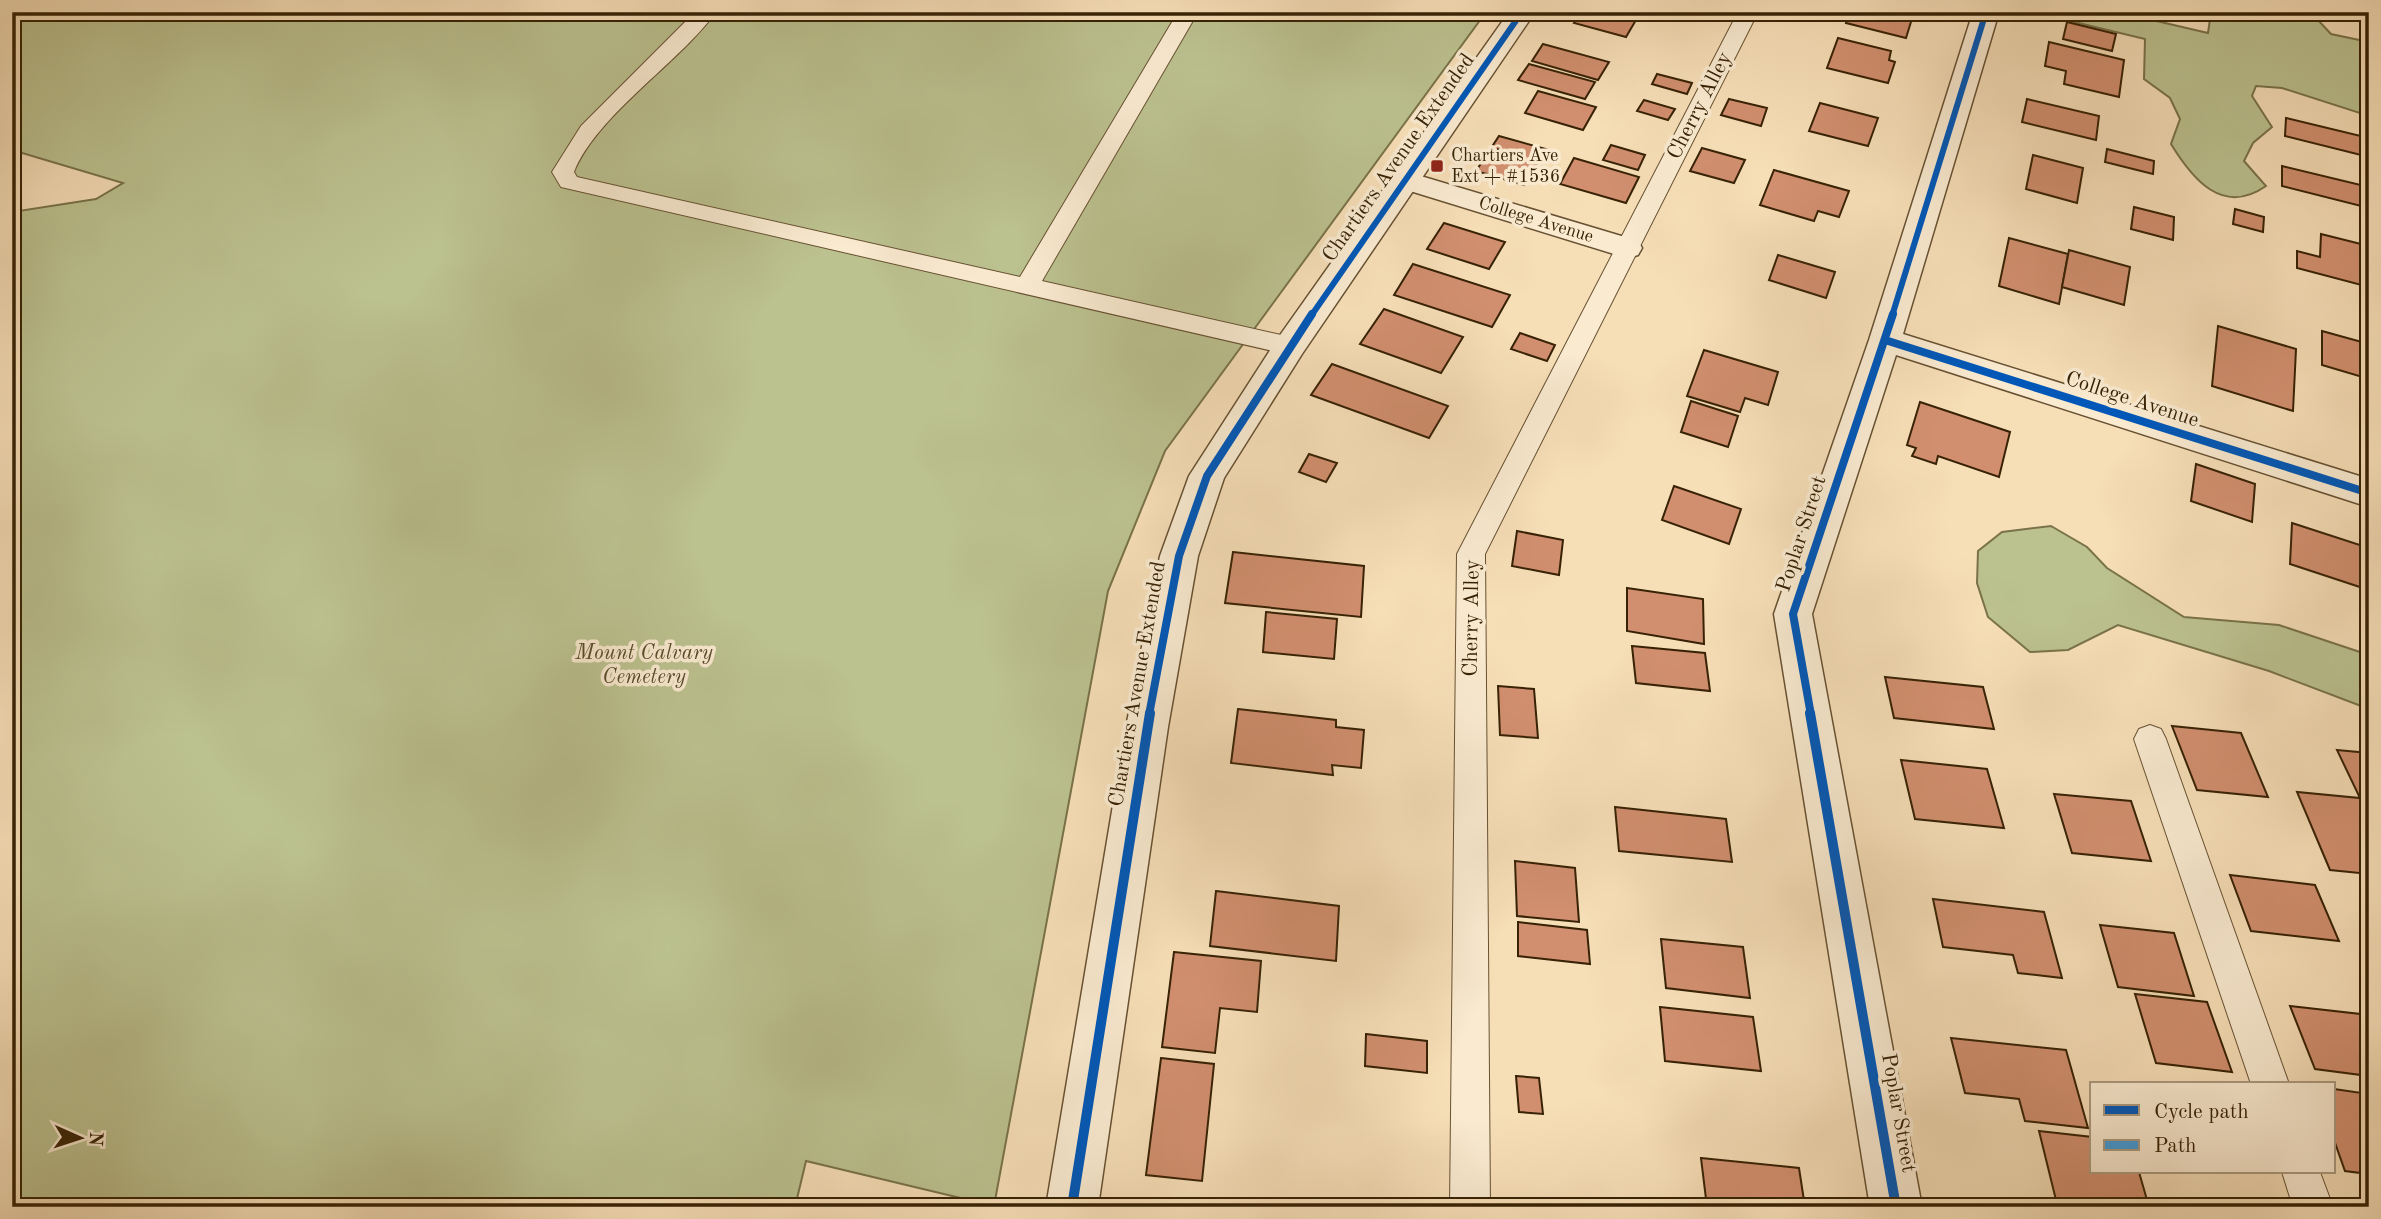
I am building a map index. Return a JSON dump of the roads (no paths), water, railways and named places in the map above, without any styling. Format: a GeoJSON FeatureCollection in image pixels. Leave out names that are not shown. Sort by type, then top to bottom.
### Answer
{"type":"FeatureCollection","features":[{"type":"Feature","properties":{"kind":"street","name":"Chartiers Avenue Extended"},"geometry":{"type":"LineString","coordinates":[[1072,1207],[1144,741],[1179,556],[1207,477],[1290,346],[1522,12]]}},
{"type":"Feature","properties":{"kind":"street","name":"Poplar Street"},"geometry":{"type":"LineString","coordinates":[[1896,1207],[1793,614],[1885,340],[1986,12]]}},
{"type":"Feature","properties":{"kind":"street","name":"College Avenue"},"geometry":{"type":"LineString","coordinates":[[1405,180],[1627,248]]}},
{"type":"Feature","properties":{"kind":"street","name":"College Avenue"},"geometry":{"type":"LineString","coordinates":[[1885,340],[2369,493]]}},
{"type":"Feature","properties":{"kind":"lane"},"geometry":{"type":"LineString","coordinates":[[706,12],[589,131],[566,162],[563,172],[569,182],[1028,284],[1290,346]]}},
{"type":"Feature","properties":{"kind":"lane","name":"Cherry Alley"},"geometry":{"type":"LineString","coordinates":[[1470,1207],[1471,554],[1748,12]]}},
{"type":"Feature","properties":{"kind":"lane"},"geometry":{"type":"LineString","coordinates":[[1028,284],[1182,13]]}},
{"type":"Feature","properties":{"kind":"lane"},"geometry":{"type":"LineString","coordinates":[[2150,739],[2269,1082]]}},
{"type":"Feature","properties":{"kind":"lane"},"geometry":{"type":"LineString","coordinates":[[2302,1174],[2313,1207]]}},
{"type":"Feature","properties":{"kind":"place","name":"Chartiers Ave Ext + #1536"},"geometry":{"type":"Point","coordinates":[1437,166]}},
{"type":"Feature","properties":{"kind":"park label","name":"Mount Calvary Cemetery"},"geometry":{"type":"Point","coordinates":[644,665]}}]}
